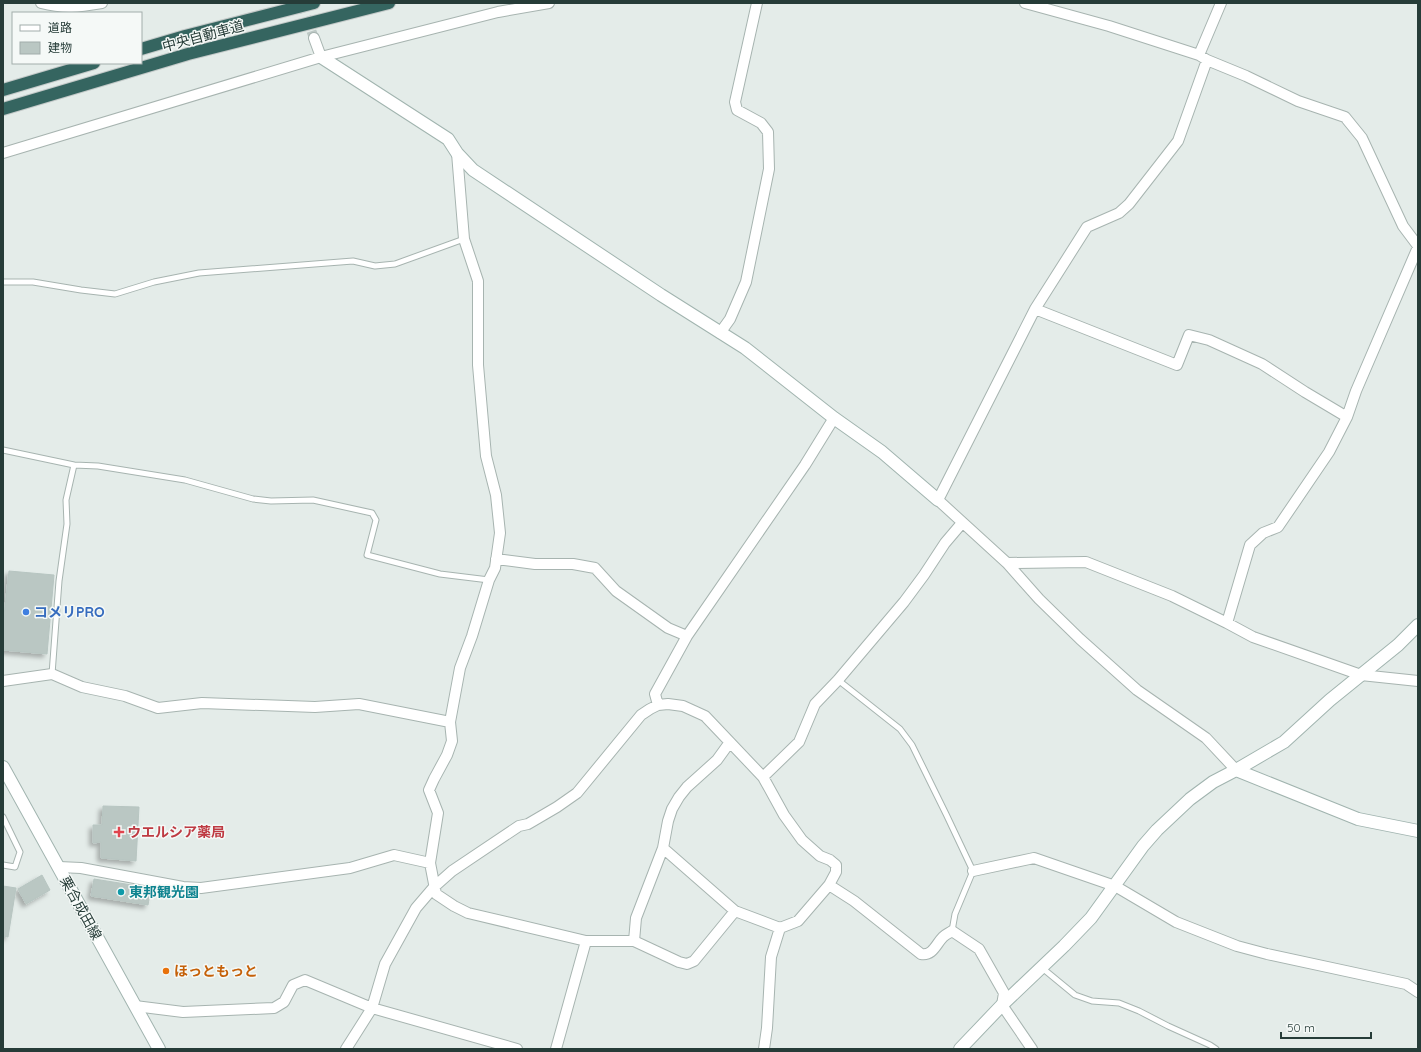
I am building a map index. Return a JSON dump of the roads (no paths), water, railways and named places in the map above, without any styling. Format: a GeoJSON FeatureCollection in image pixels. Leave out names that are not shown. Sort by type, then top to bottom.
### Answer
{"type":"FeatureCollection","features":[{"type":"Feature","properties":{"kind":"highway","name":"中央自動車道"},"geometry":{"type":"LineString","coordinates":[[142,49],[185,36],[314,3]]}},
{"type":"Feature","properties":{"kind":"highway","name":"中央自動車道"},"geometry":{"type":"LineString","coordinates":[[3,109],[188,54],[389,3]]}},
{"type":"Feature","properties":{"kind":"highway"},"geometry":{"type":"LineString","coordinates":[[3,90],[91,64]]}},
{"type":"Feature","properties":{"kind":"street"},"geometry":{"type":"LineString","coordinates":[[41,3],[52,6],[74,8],[102,3]]}},
{"type":"Feature","properties":{"kind":"street"},"geometry":{"type":"LineString","coordinates":[[3,153],[321,57],[497,8],[548,3]]}},
{"type":"Feature","properties":{"kind":"street"},"geometry":{"type":"LineString","coordinates":[[720,333],[730,319],[746,282],[769,169],[768,132],[761,123],[737,110],[735,102],[757,3]]}},
{"type":"Feature","properties":{"kind":"street"},"geometry":{"type":"LineString","coordinates":[[1025,3],[1109,26],[1203,58],[1246,76],[1298,101],[1345,117],[1362,138],[1403,226],[1418,247],[1356,391],[1347,417],[1329,452],[1278,527],[1263,533],[1250,545],[1227,623]]}},
{"type":"Feature","properties":{"kind":"street"},"geometry":{"type":"LineString","coordinates":[[938,500],[1035,309],[1087,227],[1119,214],[1129,204],[1178,141],[1220,3]]}},
{"type":"Feature","properties":{"kind":"street"},"geometry":{"type":"LineString","coordinates":[[314,38],[321,57],[448,139],[457,153],[473,170],[635,278],[745,348],[834,418],[882,452],[938,500],[1007,563],[1039,599],[1080,639],[1137,690],[1206,738],[1236,770],[1358,819],[1418,831]]}},
{"type":"Feature","properties":{"kind":"street"},"geometry":{"type":"LineString","coordinates":[[457,153],[464,239],[478,281],[478,365],[486,456],[496,495],[500,533],[495,568],[489,580],[472,636],[460,668],[450,722],[452,741],[430,790],[438,813],[430,863],[436,894],[468,914],[586,941],[634,941],[679,962],[687,964],[694,960],[735,911]]}},
{"type":"Feature","properties":{"kind":"street"},"geometry":{"type":"LineString","coordinates":[[1035,309],[1177,365],[1188,335],[1209,340],[1262,364],[1347,417]]}},
{"type":"Feature","properties":{"kind":"street"},"geometry":{"type":"LineString","coordinates":[[658,705],[655,694],[687,636],[805,466],[834,418]]}},
{"type":"Feature","properties":{"kind":"street"},"geometry":{"type":"LineString","coordinates":[[763,777],[799,742],[816,704],[904,602],[945,543],[962,522]]}},
{"type":"Feature","properties":{"kind":"street"},"geometry":{"type":"LineString","coordinates":[[496,559],[535,564],[573,564],[596,568],[616,591],[668,628],[687,636]]}},
{"type":"Feature","properties":{"kind":"street"},"geometry":{"type":"LineString","coordinates":[[1007,563],[1086,562],[1172,596],[1253,637],[1361,676],[1418,681]]}},
{"type":"Feature","properties":{"kind":"street"},"geometry":{"type":"LineString","coordinates":[[960,1049],[1002,1005],[1091,918],[1143,846],[1190,799],[1213,782],[1284,742],[1330,700],[1398,645],[1418,625]]}},
{"type":"Feature","properties":{"kind":"street"},"geometry":{"type":"LineString","coordinates":[[3,680],[52,674],[82,687],[125,696],[158,708],[202,703],[315,707],[359,704],[450,722]]}},
{"type":"Feature","properties":{"kind":"street"},"geometry":{"type":"LineString","coordinates":[[346,1049],[372,1008],[385,964],[416,908],[434,887],[452,871],[519,826],[528,824],[577,793],[641,715],[658,705],[668,704],[683,706],[706,716],[763,777],[784,815],[802,840],[820,856],[830,860],[836,865],[836,872],[829,885],[798,921],[780,928],[735,911],[663,848]]}},
{"type":"Feature","properties":{"kind":"street"},"geometry":{"type":"LineString","coordinates":[[634,941],[636,918],[663,848],[668,821],[679,797],[687,787],[717,760],[730,742]]}},
{"type":"Feature","properties":{"kind":"street","name":"栗合成田線"},"geometry":{"type":"LineString","coordinates":[[3,767],[159,1049]]}},
{"type":"Feature","properties":{"kind":"street"},"geometry":{"type":"LineString","coordinates":[[59,867],[81,868],[183,887],[200,888],[350,868],[394,855],[430,863]]}},
{"type":"Feature","properties":{"kind":"street"},"geometry":{"type":"LineString","coordinates":[[973,871],[1034,858],[1115,886],[1176,922],[1237,946],[1275,956],[1406,984],[1418,992]]}},
{"type":"Feature","properties":{"kind":"street"},"geometry":{"type":"LineString","coordinates":[[829,885],[854,901],[921,954],[927,955],[931,953],[944,936],[952,931],[979,949],[1004,993],[1002,1005],[1032,1049]]}},
{"type":"Feature","properties":{"kind":"street"},"geometry":{"type":"LineString","coordinates":[[764,1049],[767,1028],[771,957],[780,928]]}},
{"type":"Feature","properties":{"kind":"street"},"geometry":{"type":"LineString","coordinates":[[556,1049],[586,941]]}},
{"type":"Feature","properties":{"kind":"street"},"geometry":{"type":"LineString","coordinates":[[135,1006],[183,1012],[274,1008],[284,1002],[293,985],[305,980],[372,1008],[516,1049]]}},
{"type":"Feature","properties":{"kind":"lane"},"geometry":{"type":"LineString","coordinates":[[3,282],[33,282],[115,294],[154,282],[199,272],[354,261],[375,266],[395,264],[464,239]]}},
{"type":"Feature","properties":{"kind":"lane"},"geometry":{"type":"LineString","coordinates":[[3,450],[74,465],[98,466],[185,480],[254,499],[271,501],[313,500],[372,512],[376,520],[367,555],[440,574],[489,580]]}},
{"type":"Feature","properties":{"kind":"lane"},"geometry":{"type":"LineString","coordinates":[[52,674],[59,581],[66,524],[66,500],[74,465]]}},
{"type":"Feature","properties":{"kind":"lane"},"geometry":{"type":"LineString","coordinates":[[838,680],[900,729],[912,745],[973,871],[955,914],[952,931]]}},
{"type":"Feature","properties":{"kind":"lane"},"geometry":{"type":"LineString","coordinates":[[3,818],[20,852],[15,867],[3,865]]}},
{"type":"Feature","properties":{"kind":"lane"},"geometry":{"type":"LineString","coordinates":[[1042,967],[1075,995],[1092,1001],[1119,1003],[1139,1011],[1216,1049]]}},
{"type":"Feature","properties":{"kind":"tunnel"},"geometry":{"type":"LineString","coordinates":[[301,3],[314,38]]}},
{"type":"Feature","properties":{"kind":"place","name":"コメリPRO"},"geometry":{"type":"Point","coordinates":[26,612]}},
{"type":"Feature","properties":{"kind":"place","name":"ウエルシア薬局"},"geometry":{"type":"Point","coordinates":[119,832]}},
{"type":"Feature","properties":{"kind":"place","name":"東邦観光園"},"geometry":{"type":"Point","coordinates":[121,892]}},
{"type":"Feature","properties":{"kind":"place","name":"ほっともっと"},"geometry":{"type":"Point","coordinates":[166,971]}}]}
